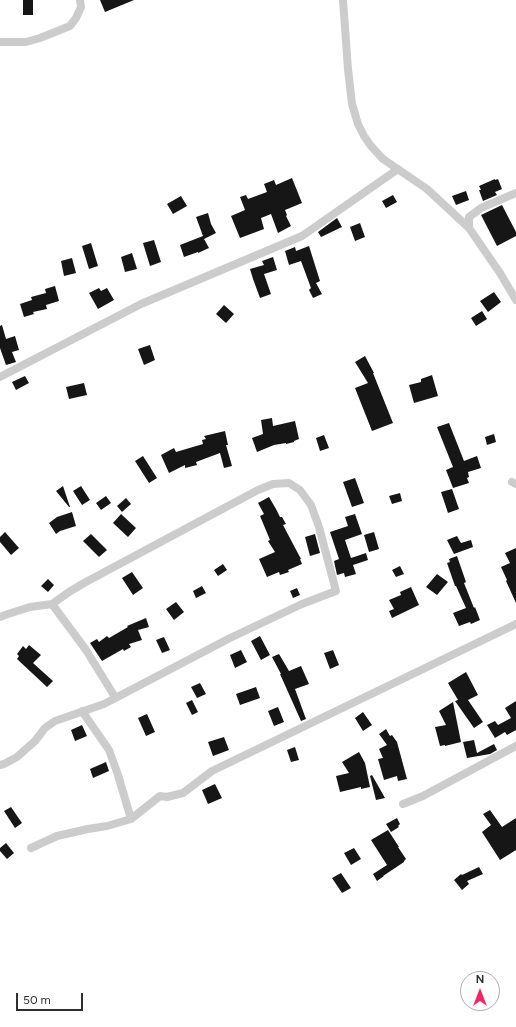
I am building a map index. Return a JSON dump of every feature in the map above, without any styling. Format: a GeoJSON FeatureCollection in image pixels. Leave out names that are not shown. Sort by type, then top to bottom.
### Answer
{"type":"FeatureCollection","features":[{"type":"Feature","properties":{"kind":"street"},"geometry":{"type":"LineString","coordinates":[[0,42],[26,42],[70,26],[76,18],[80,7],[80,0]]}},
{"type":"Feature","properties":{"kind":"street"},"geometry":{"type":"LineString","coordinates":[[343,0],[352,104],[358,124],[364,136],[383,159],[427,189],[469,228],[500,273],[516,300]]}},
{"type":"Feature","properties":{"kind":"street"},"geometry":{"type":"LineString","coordinates":[[0,377],[141,304],[302,236],[398,169]]}},
{"type":"Feature","properties":{"kind":"street"},"geometry":{"type":"LineString","coordinates":[[469,228],[469,217],[481,208],[516,193]]}},
{"type":"Feature","properties":{"kind":"street"},"geometry":{"type":"LineString","coordinates":[[0,617],[30,607],[52,604],[84,583],[258,490],[273,484],[289,483],[300,490],[311,505],[319,527],[336,591],[302,604],[230,638],[104,704],[54,721],[45,728],[35,741],[17,757],[0,765]]}},
{"type":"Feature","properties":{"kind":"street"},"geometry":{"type":"LineString","coordinates":[[52,604],[86,650],[115,697]]}},
{"type":"Feature","properties":{"kind":"street"},"geometry":{"type":"LineString","coordinates":[[31,848],[57,836],[88,828],[107,826],[131,819],[160,796],[167,797],[183,793],[212,771],[516,624]]}},
{"type":"Feature","properties":{"kind":"street"},"geometry":{"type":"LineString","coordinates":[[82,711],[109,750],[131,819]]}},
{"type":"Feature","properties":{"kind":"street"},"geometry":{"type":"LineString","coordinates":[[403,804],[423,796],[516,746]]}},
{"type":"Feature","properties":{"kind":"building"},"geometry":{"type":"Polygon","coordinates":[[[23,0],[33,0],[33,15],[23,15],[23,0]]]}},
{"type":"Feature","properties":{"kind":"building"},"geometry":{"type":"Polygon","coordinates":[[[100,0],[134,0],[105,12],[100,0]]]}},
{"type":"Feature","properties":{"kind":"building"},"geometry":{"type":"Polygon","coordinates":[[[292,178],[302,203],[285,210],[291,226],[278,233],[271,214],[261,218],[264,229],[240,238],[231,216],[245,210],[240,197],[246,195],[248,199],[267,192],[264,184],[274,180],[276,185],[292,178]]]}},
{"type":"Feature","properties":{"kind":"building"},"geometry":{"type":"Polygon","coordinates":[[[498,179],[502,189],[495,192],[497,195],[483,201],[479,186],[498,179]]]}},
{"type":"Feature","properties":{"kind":"building"},"geometry":{"type":"Polygon","coordinates":[[[466,191],[469,200],[456,205],[452,196],[466,191]]]}},
{"type":"Feature","properties":{"kind":"building"},"geometry":{"type":"Polygon","coordinates":[[[393,195],[397,202],[386,208],[382,201],[393,195]]]}},
{"type":"Feature","properties":{"kind":"building"},"geometry":{"type":"Polygon","coordinates":[[[181,196],[187,206],[173,214],[167,204],[181,196]]]}},
{"type":"Feature","properties":{"kind":"building"},"geometry":{"type":"Polygon","coordinates":[[[502,205],[516,232],[516,236],[497,246],[481,215],[502,205]]]}},
{"type":"Feature","properties":{"kind":"building"},"geometry":{"type":"Polygon","coordinates":[[[208,213],[211,224],[216,233],[204,239],[209,248],[184,257],[180,245],[203,236],[196,217],[208,213]]]}},
{"type":"Feature","properties":{"kind":"building"},"geometry":{"type":"Polygon","coordinates":[[[337,218],[342,227],[321,237],[318,232],[337,218]]]}},
{"type":"Feature","properties":{"kind":"building"},"geometry":{"type":"Polygon","coordinates":[[[360,223],[365,237],[355,241],[350,227],[360,223]]]}},
{"type":"Feature","properties":{"kind":"building"},"geometry":{"type":"Polygon","coordinates":[[[154,240],[161,262],[150,266],[143,243],[154,240]]]}},
{"type":"Feature","properties":{"kind":"building"},"geometry":{"type":"Polygon","coordinates":[[[91,243],[98,266],[89,269],[82,246],[91,243]]]}},
{"type":"Feature","properties":{"kind":"building"},"geometry":{"type":"Polygon","coordinates":[[[309,246],[320,281],[316,283],[322,294],[313,298],[309,290],[311,288],[301,261],[289,265],[285,251],[295,247],[296,251],[309,246]]]}},
{"type":"Feature","properties":{"kind":"building"},"geometry":{"type":"Polygon","coordinates":[[[132,253],[137,269],[125,272],[121,257],[132,253]]]}},
{"type":"Feature","properties":{"kind":"building"},"geometry":{"type":"Polygon","coordinates":[[[273,257],[277,270],[264,274],[271,294],[260,298],[250,269],[264,265],[262,261],[273,257]]]}},
{"type":"Feature","properties":{"kind":"building"},"geometry":{"type":"Polygon","coordinates":[[[72,258],[76,273],[64,276],[61,261],[72,258]]]}},
{"type":"Feature","properties":{"kind":"building"},"geometry":{"type":"Polygon","coordinates":[[[55,286],[59,301],[46,305],[47,309],[33,312],[34,314],[24,317],[20,304],[32,300],[31,297],[46,293],[45,289],[55,286]]]}},
{"type":"Feature","properties":{"kind":"building"},"geometry":{"type":"Polygon","coordinates":[[[99,288],[101,291],[107,288],[114,300],[98,309],[89,293],[99,288]]]}},
{"type":"Feature","properties":{"kind":"building"},"geometry":{"type":"Polygon","coordinates":[[[494,292],[501,302],[488,312],[480,301],[494,292]]]}},
{"type":"Feature","properties":{"kind":"building"},"geometry":{"type":"Polygon","coordinates":[[[224,305],[234,314],[226,323],[216,314],[224,305]]]}},
{"type":"Feature","properties":{"kind":"building"},"geometry":{"type":"Polygon","coordinates":[[[482,311],[487,319],[476,326],[471,318],[482,311]]]}},
{"type":"Feature","properties":{"kind":"building"},"geometry":{"type":"Polygon","coordinates":[[[2,325],[6,339],[15,336],[19,350],[12,352],[16,362],[6,365],[0,348],[0,326],[2,325]]]}},
{"type":"Feature","properties":{"kind":"building"},"geometry":{"type":"Polygon","coordinates":[[[150,345],[155,360],[144,365],[138,349],[150,345]]]}},
{"type":"Feature","properties":{"kind":"building"},"geometry":{"type":"Polygon","coordinates":[[[365,356],[374,373],[393,423],[372,431],[355,388],[368,383],[355,362],[365,356]]]}},
{"type":"Feature","properties":{"kind":"building"},"geometry":{"type":"Polygon","coordinates":[[[432,375],[438,396],[414,403],[409,385],[421,382],[421,379],[432,375]]]}},
{"type":"Feature","properties":{"kind":"building"},"geometry":{"type":"Polygon","coordinates":[[[25,376],[29,383],[16,390],[12,382],[25,376]]]}},
{"type":"Feature","properties":{"kind":"building"},"geometry":{"type":"Polygon","coordinates":[[[84,383],[87,395],[69,399],[66,387],[84,383]]]}},
{"type":"Feature","properties":{"kind":"building"},"geometry":{"type":"Polygon","coordinates":[[[272,418],[273,426],[295,421],[299,439],[286,444],[274,445],[257,452],[252,438],[263,434],[261,420],[272,418]]]}},
{"type":"Feature","properties":{"kind":"building"},"geometry":{"type":"Polygon","coordinates":[[[449,423],[464,461],[477,456],[481,468],[468,472],[469,477],[467,478],[469,483],[453,488],[446,470],[453,467],[437,427],[449,423]]]}},
{"type":"Feature","properties":{"kind":"building"},"geometry":{"type":"Polygon","coordinates":[[[225,431],[228,445],[226,445],[232,466],[224,468],[220,453],[196,462],[197,465],[185,468],[185,465],[169,473],[161,455],[174,448],[176,452],[203,444],[202,440],[206,439],[204,436],[225,431]]]}},
{"type":"Feature","properties":{"kind":"building"},"geometry":{"type":"Polygon","coordinates":[[[494,434],[496,442],[487,445],[485,437],[494,434]]]}},
{"type":"Feature","properties":{"kind":"building"},"geometry":{"type":"Polygon","coordinates":[[[324,435],[329,448],[320,451],[316,438],[324,435]]]}},
{"type":"Feature","properties":{"kind":"building"},"geometry":{"type":"Polygon","coordinates":[[[143,456],[157,478],[149,483],[135,461],[143,456]]]}},
{"type":"Feature","properties":{"kind":"building"},"geometry":{"type":"Polygon","coordinates":[[[355,478],[364,503],[352,507],[343,482],[355,478]]]}},
{"type":"Feature","properties":{"kind":"building"},"geometry":{"type":"Polygon","coordinates":[[[63,486],[70,507],[56,491],[63,486]]]}},
{"type":"Feature","properties":{"kind":"building"},"geometry":{"type":"Polygon","coordinates":[[[81,486],[90,500],[82,505],[73,491],[81,486]]]}},
{"type":"Feature","properties":{"kind":"building"},"geometry":{"type":"Polygon","coordinates":[[[452,489],[459,509],[448,513],[441,492],[452,489]]]}},
{"type":"Feature","properties":{"kind":"building"},"geometry":{"type":"Polygon","coordinates":[[[400,493],[402,501],[392,504],[389,496],[400,493]]]}},
{"type":"Feature","properties":{"kind":"building"},"geometry":{"type":"Polygon","coordinates":[[[106,496],[111,503],[101,510],[96,503],[106,496]]]}},
{"type":"Feature","properties":{"kind":"building"},"geometry":{"type":"Polygon","coordinates":[[[269,497],[280,517],[282,517],[286,524],[283,525],[301,559],[302,564],[288,570],[289,572],[280,575],[279,572],[267,577],[259,559],[275,552],[268,541],[270,540],[260,516],[264,514],[258,503],[269,497]]]}},
{"type":"Feature","properties":{"kind":"building"},"geometry":{"type":"Polygon","coordinates":[[[126,498],[131,504],[122,512],[117,506],[126,498]]]}},
{"type":"Feature","properties":{"kind":"building"},"geometry":{"type":"Polygon","coordinates":[[[72,512],[76,526],[60,531],[56,534],[49,523],[57,517],[72,512]]]}},
{"type":"Feature","properties":{"kind":"building"},"geometry":{"type":"Polygon","coordinates":[[[121,514],[136,528],[128,537],[113,523],[121,514]]]}},
{"type":"Feature","properties":{"kind":"building"},"geometry":{"type":"Polygon","coordinates":[[[355,514],[362,534],[345,540],[351,558],[366,553],[368,560],[353,565],[356,574],[345,577],[344,573],[337,575],[334,561],[339,559],[330,532],[348,526],[345,517],[355,514]]]}},
{"type":"Feature","properties":{"kind":"building"},"geometry":{"type":"Polygon","coordinates":[[[5,532],[19,548],[11,555],[0,542],[0,537],[5,532]]]}},
{"type":"Feature","properties":{"kind":"building"},"geometry":{"type":"Polygon","coordinates":[[[374,532],[379,549],[369,552],[364,535],[374,532]]]}},
{"type":"Feature","properties":{"kind":"building"},"geometry":{"type":"Polygon","coordinates":[[[91,534],[107,550],[99,557],[83,541],[91,534]]]}},
{"type":"Feature","properties":{"kind":"building"},"geometry":{"type":"Polygon","coordinates":[[[315,534],[320,553],[310,556],[305,537],[315,534]]]}},
{"type":"Feature","properties":{"kind":"building"},"geometry":{"type":"Polygon","coordinates":[[[457,536],[461,543],[471,540],[473,547],[454,554],[447,540],[457,536]]]}},
{"type":"Feature","properties":{"kind":"building"},"geometry":{"type":"Polygon","coordinates":[[[516,548],[516,603],[501,567],[510,563],[505,553],[516,548]]]}},
{"type":"Feature","properties":{"kind":"building"},"geometry":{"type":"Polygon","coordinates":[[[457,556],[466,582],[464,583],[480,620],[471,624],[470,622],[459,626],[453,613],[466,608],[455,586],[447,563],[450,562],[449,559],[457,556]]]}},
{"type":"Feature","properties":{"kind":"building"},"geometry":{"type":"Polygon","coordinates":[[[223,564],[227,570],[218,576],[214,570],[223,564]]]}},
{"type":"Feature","properties":{"kind":"building"},"geometry":{"type":"Polygon","coordinates":[[[400,566],[404,574],[396,577],[392,570],[400,566]]]}},
{"type":"Feature","properties":{"kind":"building"},"geometry":{"type":"Polygon","coordinates":[[[132,572],[143,588],[133,595],[122,578],[132,572]]]}},
{"type":"Feature","properties":{"kind":"building"},"geometry":{"type":"Polygon","coordinates":[[[437,574],[448,582],[437,595],[426,587],[437,574]]]}},
{"type":"Feature","properties":{"kind":"building"},"geometry":{"type":"Polygon","coordinates":[[[48,579],[54,585],[48,592],[41,586],[48,579]]]}},
{"type":"Feature","properties":{"kind":"building"},"geometry":{"type":"Polygon","coordinates":[[[202,586],[206,593],[196,598],[193,591],[202,586]]]}},
{"type":"Feature","properties":{"kind":"building"},"geometry":{"type":"Polygon","coordinates":[[[411,587],[419,605],[392,618],[389,611],[394,609],[389,600],[401,595],[400,592],[411,587]]]}},
{"type":"Feature","properties":{"kind":"building"},"geometry":{"type":"Polygon","coordinates":[[[297,588],[300,595],[293,598],[290,591],[297,588]]]}},
{"type":"Feature","properties":{"kind":"building"},"geometry":{"type":"Polygon","coordinates":[[[176,602],[184,612],[174,620],[166,609],[176,602]]]}},
{"type":"Feature","properties":{"kind":"building"},"geometry":{"type":"Polygon","coordinates":[[[146,618],[149,627],[138,630],[142,640],[129,644],[131,647],[124,651],[123,649],[102,661],[90,643],[97,639],[99,642],[107,636],[109,638],[128,627],[127,626],[146,618]]]}},
{"type":"Feature","properties":{"kind":"building"},"geometry":{"type":"Polygon","coordinates":[[[260,636],[270,655],[261,660],[251,641],[260,636]]]}},
{"type":"Feature","properties":{"kind":"building"},"geometry":{"type":"Polygon","coordinates":[[[164,637],[170,650],[162,653],[156,640],[164,637]]]}},
{"type":"Feature","properties":{"kind":"building"},"geometry":{"type":"Polygon","coordinates":[[[29,645],[41,655],[33,663],[53,681],[47,687],[17,659],[19,656],[17,654],[23,646],[26,649],[29,645]]]}},
{"type":"Feature","properties":{"kind":"building"},"geometry":{"type":"Polygon","coordinates":[[[241,650],[247,662],[235,668],[230,655],[241,650]]]}},
{"type":"Feature","properties":{"kind":"building"},"geometry":{"type":"Polygon","coordinates":[[[333,650],[339,665],[330,669],[324,653],[333,650]]]}},
{"type":"Feature","properties":{"kind":"building"},"geometry":{"type":"Polygon","coordinates":[[[279,654],[289,671],[301,666],[309,684],[295,689],[306,719],[301,721],[272,657],[279,654]]]}},
{"type":"Feature","properties":{"kind":"building"},"geometry":{"type":"Polygon","coordinates":[[[466,672],[478,695],[468,700],[483,722],[474,728],[455,701],[458,700],[448,683],[466,672]]]}},
{"type":"Feature","properties":{"kind":"building"},"geometry":{"type":"Polygon","coordinates":[[[200,683],[206,694],[197,698],[191,687],[200,683]]]}},
{"type":"Feature","properties":{"kind":"building"},"geometry":{"type":"Polygon","coordinates":[[[256,687],[260,698],[240,705],[236,694],[256,687]]]}},
{"type":"Feature","properties":{"kind":"building"},"geometry":{"type":"Polygon","coordinates":[[[192,700],[198,712],[192,715],[186,703],[192,700]]]}},
{"type":"Feature","properties":{"kind":"building"},"geometry":{"type":"Polygon","coordinates":[[[516,701],[516,730],[507,735],[505,732],[495,738],[487,725],[495,721],[498,725],[511,718],[505,708],[516,701]]]}},
{"type":"Feature","properties":{"kind":"building"},"geometry":{"type":"Polygon","coordinates":[[[453,702],[461,742],[440,746],[435,727],[446,725],[439,711],[453,702]]]}},
{"type":"Feature","properties":{"kind":"building"},"geometry":{"type":"Polygon","coordinates":[[[278,707],[284,722],[274,726],[268,711],[278,707]]]}},
{"type":"Feature","properties":{"kind":"building"},"geometry":{"type":"Polygon","coordinates":[[[363,712],[372,725],[363,731],[355,718],[363,712]]]}},
{"type":"Feature","properties":{"kind":"building"},"geometry":{"type":"Polygon","coordinates":[[[147,714],[155,732],[146,736],[138,718],[147,714]]]}},
{"type":"Feature","properties":{"kind":"building"},"geometry":{"type":"Polygon","coordinates":[[[82,725],[87,736],[75,741],[71,730],[82,725]]]}},
{"type":"Feature","properties":{"kind":"building"},"geometry":{"type":"Polygon","coordinates":[[[386,729],[390,736],[392,735],[397,742],[407,779],[398,781],[397,776],[384,780],[378,759],[383,758],[379,749],[387,745],[379,734],[386,729]]]}},
{"type":"Feature","properties":{"kind":"building"},"geometry":{"type":"Polygon","coordinates":[[[224,737],[229,750],[213,756],[208,742],[224,737]]]}},
{"type":"Feature","properties":{"kind":"building"},"geometry":{"type":"Polygon","coordinates":[[[474,740],[477,753],[494,744],[497,750],[490,754],[467,758],[463,742],[474,740]]]}},
{"type":"Feature","properties":{"kind":"building"},"geometry":{"type":"Polygon","coordinates":[[[295,747],[299,760],[291,762],[287,750],[295,747]]]}},
{"type":"Feature","properties":{"kind":"building"},"geometry":{"type":"Polygon","coordinates":[[[359,752],[365,763],[370,787],[361,789],[361,787],[340,792],[336,776],[349,773],[342,762],[359,752]]]}},
{"type":"Feature","properties":{"kind":"building"},"geometry":{"type":"Polygon","coordinates":[[[106,762],[109,771],[93,778],[90,769],[106,762]]]}},
{"type":"Feature","properties":{"kind":"building"},"geometry":{"type":"Polygon","coordinates":[[[372,775],[385,798],[376,800],[370,776],[372,775]]]}},
{"type":"Feature","properties":{"kind":"building"},"geometry":{"type":"Polygon","coordinates":[[[215,784],[222,798],[208,804],[202,790],[215,784]]]}},
{"type":"Feature","properties":{"kind":"building"},"geometry":{"type":"Polygon","coordinates":[[[11,807],[22,823],[15,828],[4,811],[11,807]]]}},
{"type":"Feature","properties":{"kind":"building"},"geometry":{"type":"Polygon","coordinates":[[[490,810],[502,827],[516,818],[516,850],[500,860],[482,832],[491,825],[483,814],[490,810]]]}},
{"type":"Feature","properties":{"kind":"building"},"geometry":{"type":"Polygon","coordinates":[[[397,818],[400,824],[398,826],[399,827],[391,832],[386,824],[397,818]]]}},
{"type":"Feature","properties":{"kind":"building"},"geometry":{"type":"Polygon","coordinates":[[[388,830],[406,859],[377,881],[373,874],[387,865],[371,840],[388,830]]]}},
{"type":"Feature","properties":{"kind":"building"},"geometry":{"type":"Polygon","coordinates":[[[6,843],[14,853],[7,859],[0,851],[0,848],[6,843]]]}},
{"type":"Feature","properties":{"kind":"building"},"geometry":{"type":"Polygon","coordinates":[[[354,848],[361,859],[351,865],[344,853],[354,848]]]}},
{"type":"Feature","properties":{"kind":"building"},"geometry":{"type":"Polygon","coordinates":[[[479,867],[483,874],[467,881],[469,884],[462,890],[454,880],[461,874],[462,875],[479,867]]]}},
{"type":"Feature","properties":{"kind":"building"},"geometry":{"type":"Polygon","coordinates":[[[341,873],[351,888],[342,893],[332,878],[341,873]]]}}]}
